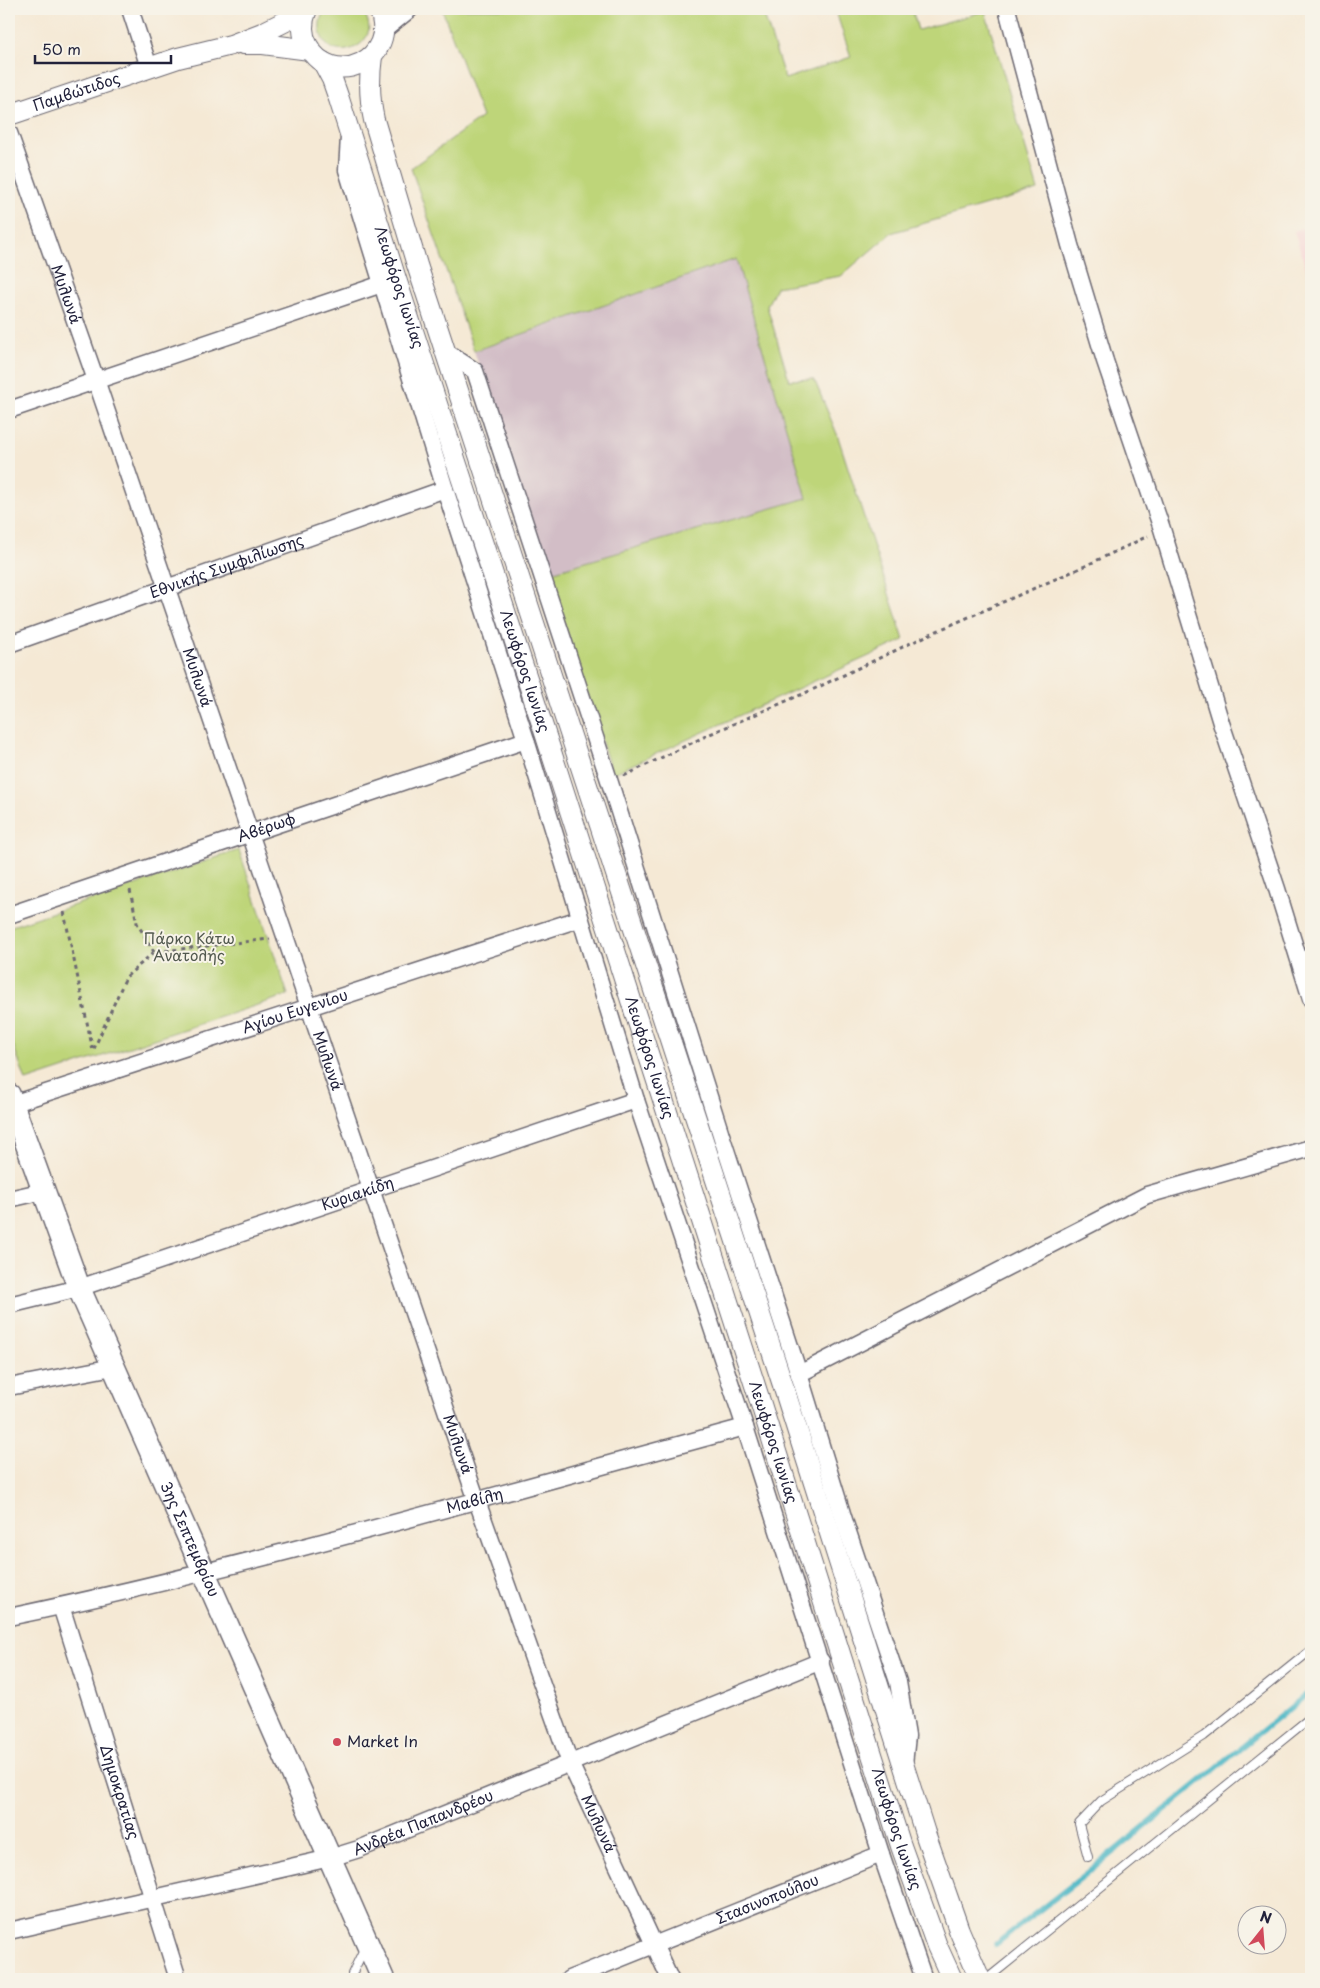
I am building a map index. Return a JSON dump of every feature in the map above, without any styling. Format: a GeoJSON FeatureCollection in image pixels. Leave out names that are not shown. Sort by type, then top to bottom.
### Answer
{"type":"FeatureCollection","features":[{"type":"Feature","properties":{"kind":"main road","name":"3ης Σεπτεμβρίου"},"geometry":{"type":"LineString","coordinates":[[10,1101],[79,1288],[384,1979]]}},
{"type":"Feature","properties":{"kind":"street"},"geometry":{"type":"LineString","coordinates":[[130,9],[149,67]]}},
{"type":"Feature","properties":{"kind":"street"},"geometry":{"type":"LineString","coordinates":[[372,56],[382,40],[384,30],[383,17],[379,9]]}},
{"type":"Feature","properties":{"kind":"street"},"geometry":{"type":"LineString","coordinates":[[384,30],[410,9]]}},
{"type":"Feature","properties":{"kind":"street"},"geometry":{"type":"LineString","coordinates":[[1007,9],[1070,245],[1105,361],[1162,529],[1221,723],[1277,889],[1311,999]]}},
{"type":"Feature","properties":{"kind":"street","name":"Παμβώτιδος"},"geometry":{"type":"LineString","coordinates":[[9,115],[149,67],[231,45],[262,33],[306,10]]}},
{"type":"Feature","properties":{"kind":"street","name":"Λεωφόρος Ιωνίας"},"geometry":{"type":"LineString","coordinates":[[306,10],[303,31],[305,41],[332,79],[762,1408],[901,1846],[937,1946],[952,1979]]}},
{"type":"Feature","properties":{"kind":"street","name":"Παμβώτιδος"},"geometry":{"type":"LineString","coordinates":[[231,45],[263,44],[316,56],[335,67],[349,67],[362,64],[372,56]]}},
{"type":"Feature","properties":{"kind":"street","name":"Λεωφόρος Ιωνίας"},"geometry":{"type":"LineString","coordinates":[[372,56],[369,78],[370,101],[412,248],[776,1363],[940,1881],[980,1979]]}},
{"type":"Feature","properties":{"kind":"street","name":"Μυλωνά"},"geometry":{"type":"LineString","coordinates":[[9,133],[96,380],[477,1501],[570,1763],[670,1979]]}},
{"type":"Feature","properties":{"kind":"street","name":"Λεωφόρος Ιωνίας"},"geometry":{"type":"LineString","coordinates":[[350,133],[347,170],[445,490],[526,740],[579,919],[636,1100],[745,1426],[881,1854],[924,1979]]}},
{"type":"Feature","properties":{"kind":"street"},"geometry":{"type":"LineString","coordinates":[[9,410],[382,284]]}},
{"type":"Feature","properties":{"kind":"street","name":"Λεωφόρος Ιωνίας"},"geometry":{"type":"LineString","coordinates":[[446,352],[475,371],[610,783],[724,1144],[800,1374],[844,1523],[898,1682],[907,1736],[904,1767]]}},
{"type":"Feature","properties":{"kind":"street","name":"Εθνικής Συμφιλίωσης"},"geometry":{"type":"LineString","coordinates":[[9,644],[445,490]]}},
{"type":"Feature","properties":{"kind":"street","name":"Αβέρωφ"},"geometry":{"type":"LineString","coordinates":[[9,915],[526,740]]}},
{"type":"Feature","properties":{"kind":"street","name":"Αγίου Ευγενίου"},"geometry":{"type":"LineString","coordinates":[[10,1101],[579,919]]}},
{"type":"Feature","properties":{"kind":"street","name":"Κυριακίδη"},"geometry":{"type":"LineString","coordinates":[[9,1305],[79,1288],[636,1100]]}},
{"type":"Feature","properties":{"kind":"street"},"geometry":{"type":"LineString","coordinates":[[800,1374],[1147,1196],[1311,1148]]}},
{"type":"Feature","properties":{"kind":"street"},"geometry":{"type":"LineString","coordinates":[[9,1199],[44,1191]]}},
{"type":"Feature","properties":{"kind":"street"},"geometry":{"type":"LineString","coordinates":[[9,1387],[113,1367]]}},
{"type":"Feature","properties":{"kind":"street","name":"Μαβίλη"},"geometry":{"type":"LineString","coordinates":[[9,1617],[204,1572],[477,1501],[745,1426]]}},
{"type":"Feature","properties":{"kind":"street","name":"Δημοκρατίας"},"geometry":{"type":"LineString","coordinates":[[61,1606],[178,1979]]}},
{"type":"Feature","properties":{"kind":"street","name":"Ανδρέα Παπανδρέου"},"geometry":{"type":"LineString","coordinates":[[9,1931],[358,1850],[821,1661]]}},
{"type":"Feature","properties":{"kind":"street","name":"Στασινοπούλου"},"geometry":{"type":"LineString","coordinates":[[569,1979],[881,1854]]}},
{"type":"Feature","properties":{"kind":"lane"},"geometry":{"type":"LineString","coordinates":[[1088,1857],[1079,1824],[1101,1801],[1204,1736],[1311,1650]]}},
{"type":"Feature","properties":{"kind":"lane"},"geometry":{"type":"LineString","coordinates":[[986,1979],[1311,1717]]}},
{"type":"Feature","properties":{"kind":"lane"},"geometry":{"type":"LineString","coordinates":[[354,1979],[352,1974],[367,1943]]}},
{"type":"Feature","properties":{"kind":"path"},"geometry":{"type":"LineString","coordinates":[[610,783],[710,734],[812,690],[1162,529]]}},
{"type":"Feature","properties":{"kind":"path"},"geometry":{"type":"LineString","coordinates":[[126,875],[138,923],[154,952]]}},
{"type":"Feature","properties":{"kind":"path"},"geometry":{"type":"LineString","coordinates":[[61,897],[93,1051],[126,977],[154,952],[286,938]]}},
{"type":"Feature","properties":{"kind":"shaded area"},"geometry":{"type":"Polygon","coordinates":[[[1311,225],[1311,284],[1294,231],[1311,225]]]}},
{"type":"Feature","properties":{"kind":"shaded area"},"geometry":{"type":"Polygon","coordinates":[[[737,259],[807,498],[548,573],[474,351],[737,259]]]}},
{"type":"Feature","properties":{"kind":"green space"},"geometry":{"type":"Polygon","coordinates":[[[327,9],[361,9],[368,22],[368,33],[363,42],[354,48],[343,50],[333,49],[324,42],[320,24],[322,16],[327,9]]]}},
{"type":"Feature","properties":{"kind":"green space"},"geometry":{"type":"Polygon","coordinates":[[[442,9],[762,9],[785,79],[851,57],[835,9],[912,9],[918,30],[985,11],[1038,190],[891,233],[841,276],[776,287],[767,306],[789,380],[814,379],[837,434],[904,640],[612,774],[548,573],[807,498],[736,259],[474,351],[411,168],[482,117],[442,9]]]}},
{"type":"Feature","properties":{"kind":"green space","name":"Πάρκο Κάτω Ανατολής"},"geometry":{"type":"Polygon","coordinates":[[[239,850],[288,995],[26,1081],[9,1033],[9,927],[239,850]]]}},
{"type":"Feature","properties":{"kind":"waterway"},"geometry":{"type":"LineString","coordinates":[[996,1944],[1086,1874],[1311,1691]]}},
{"type":"Feature","properties":{"kind":"place","name":"Market In"},"geometry":{"type":"Point","coordinates":[337,1742]}}]}
